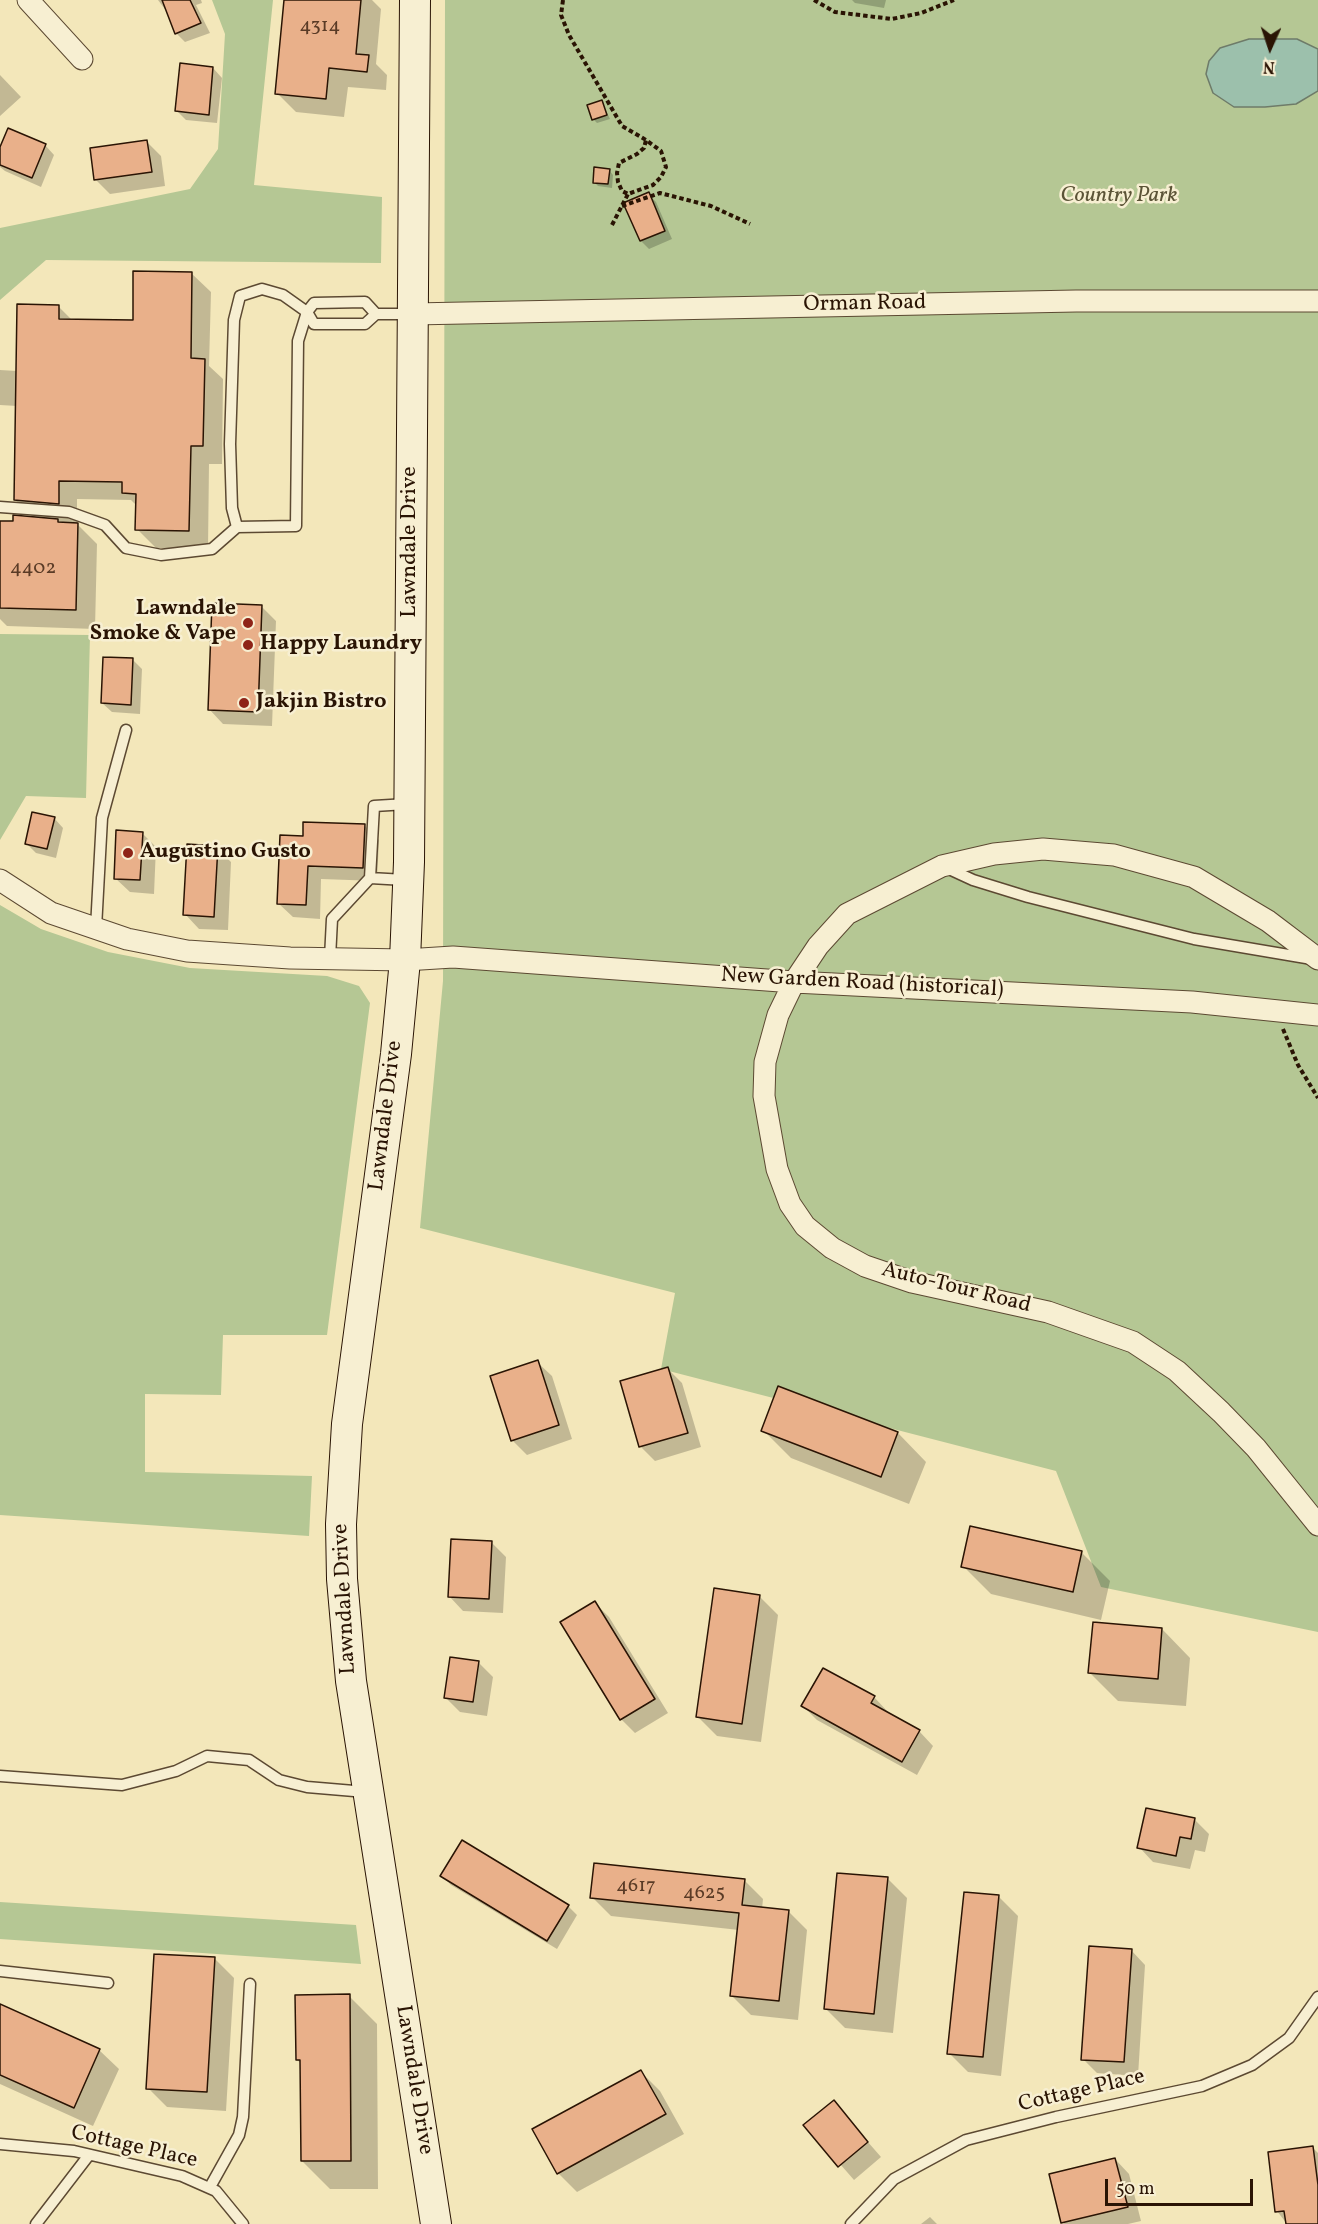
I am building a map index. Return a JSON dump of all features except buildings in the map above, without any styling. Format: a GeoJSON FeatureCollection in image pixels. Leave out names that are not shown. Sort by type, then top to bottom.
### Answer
{"type":"FeatureCollection","features":[{"type":"Feature","properties":{"kind":"main road","name":"Lawndale Drive"},"geometry":{"type":"LineString","coordinates":[[415,0],[409,804],[405,960],[396,1054],[343,1472],[341,1535],[345,1631],[367,1792],[436,2224]]}},
{"type":"Feature","properties":{"kind":"street"},"geometry":{"type":"LineString","coordinates":[[28,0],[82,59]]}},
{"type":"Feature","properties":{"kind":"street","name":"Orman Road"},"geometry":{"type":"LineString","coordinates":[[413,314],[1065,302],[1318,301]]}},
{"type":"Feature","properties":{"kind":"street","name":"Auto-Tour Road"},"geometry":{"type":"LineString","coordinates":[[1318,960],[1268,921],[1194,878],[1114,855],[1043,849],[994,854],[942,866],[847,914],[818,946],[794,982],[772,1032],[765,1062],[764,1096],[777,1169],[790,1203],[806,1226],[832,1248],[866,1266],[912,1282],[1048,1312],[1132,1342],[1177,1371],[1221,1412],[1256,1448],[1318,1525]]}},
{"type":"Feature","properties":{"kind":"street","name":"New Garden Road (historical)"},"geometry":{"type":"LineString","coordinates":[[0,880],[51,913],[127,939],[187,951],[405,960],[453,957],[794,982],[1192,1002],[1318,1015]]}},
{"type":"Feature","properties":{"kind":"lane"},"geometry":{"type":"LineString","coordinates":[[237,527],[232,508],[230,444],[234,320],[240,296],[262,289],[283,295],[307,312],[314,324],[365,324],[376,314],[413,314]]}},
{"type":"Feature","properties":{"kind":"lane"},"geometry":{"type":"LineString","coordinates":[[0,507],[69,512],[105,525],[126,548],[161,555],[213,549],[237,527],[296,526],[298,341],[307,312],[314,303],[365,302],[376,314]]}},
{"type":"Feature","properties":{"kind":"lane"},"geometry":{"type":"LineString","coordinates":[[96,928],[102,818],[126,730]]}},
{"type":"Feature","properties":{"kind":"lane"},"geometry":{"type":"LineString","coordinates":[[330,958],[332,919],[370,878],[374,806],[409,804]]}},
{"type":"Feature","properties":{"kind":"lane"},"geometry":{"type":"LineString","coordinates":[[942,866],[973,880],[1028,897],[1194,939],[1318,960]]}},
{"type":"Feature","properties":{"kind":"lane"},"geometry":{"type":"LineString","coordinates":[[370,878],[408,881]]}},
{"type":"Feature","properties":{"kind":"lane"},"geometry":{"type":"LineString","coordinates":[[0,1776],[122,1785],[176,1772],[207,1756],[249,1760],[279,1780],[307,1787],[367,1792]]}},
{"type":"Feature","properties":{"kind":"lane"},"geometry":{"type":"LineString","coordinates":[[0,1971],[108,1983]]}},
{"type":"Feature","properties":{"kind":"lane"},"geometry":{"type":"LineString","coordinates":[[210,2187],[239,2135],[243,2117],[250,1984]]}},
{"type":"Feature","properties":{"kind":"lane","name":"Cottage Place"},"geometry":{"type":"LineString","coordinates":[[850,2224],[894,2179],[966,2140],[1056,2117],[1202,2086],[1252,2065],[1289,2038],[1318,1997]]}},
{"type":"Feature","properties":{"kind":"lane","name":"Cottage Place"},"geometry":{"type":"LineString","coordinates":[[0,2144],[89,2155],[182,2176],[210,2187],[243,2224]]}},
{"type":"Feature","properties":{"kind":"lane"},"geometry":{"type":"LineString","coordinates":[[36,2224],[89,2155]]}},
{"type":"Feature","properties":{"kind":"path"},"geometry":{"type":"LineString","coordinates":[[562,0],[561,15],[569,35],[622,126],[645,140],[661,151],[666,167],[653,185],[628,194],[622,192],[617,173],[620,163],[644,148],[645,140]]}},
{"type":"Feature","properties":{"kind":"path"},"geometry":{"type":"LineString","coordinates":[[814,0],[836,12],[892,19],[921,14],[954,0]]}},
{"type":"Feature","properties":{"kind":"path"},"geometry":{"type":"LineString","coordinates":[[622,206],[660,193],[711,206],[750,224]]}},
{"type":"Feature","properties":{"kind":"path"},"geometry":{"type":"LineString","coordinates":[[612,225],[628,194]]}},
{"type":"Feature","properties":{"kind":"path"},"geometry":{"type":"LineString","coordinates":[[1276,1010],[1298,1065],[1318,1098]]}},
{"type":"Feature","properties":{"kind":"green space"},"geometry":{"type":"Polygon","coordinates":[[[212,0],[273,0],[254,185],[382,197],[381,263],[46,260],[0,300],[0,228],[190,189],[218,149],[225,34],[212,0]]]}},
{"type":"Feature","properties":{"kind":"green space","name":"Country Park"},"geometry":{"type":"Polygon","coordinates":[[[445,0],[1318,0],[1318,1632],[1101,1587],[1056,1471],[661,1369],[675,1293],[420,1228],[443,981],[445,0]]]}},
{"type":"Feature","properties":{"kind":"green space"},"geometry":{"type":"Polygon","coordinates":[[[0,634],[90,635],[86,798],[26,796],[0,840],[0,634]]]}},
{"type":"Feature","properties":{"kind":"green space"},"geometry":{"type":"Polygon","coordinates":[[[0,905],[41,929],[108,952],[190,968],[327,976],[359,986],[370,1003],[327,1335],[223,1335],[221,1395],[145,1394],[145,1472],[312,1476],[309,1536],[0,1515],[0,905]]]}},
{"type":"Feature","properties":{"kind":"green space"},"geometry":{"type":"Polygon","coordinates":[[[0,1902],[356,1925],[361,1964],[0,1939],[0,1902]]]}},
{"type":"Feature","properties":{"kind":"shaded area"},"geometry":{"type":"Polygon","coordinates":[[[1249,39],[1297,39],[1318,49],[1318,91],[1296,104],[1265,107],[1234,107],[1213,93],[1206,74],[1209,61],[1220,48],[1249,39]]]}},
{"type":"Feature","properties":{"kind":"place","name":"Lawndale Smoke & Vape"},"geometry":{"type":"Point","coordinates":[248,623]}},
{"type":"Feature","properties":{"kind":"place","name":"Happy Laundry"},"geometry":{"type":"Point","coordinates":[248,645]}},
{"type":"Feature","properties":{"kind":"place","name":"Jakjin Bistro"},"geometry":{"type":"Point","coordinates":[244,703]}},
{"type":"Feature","properties":{"kind":"place","name":"Augustino Gusto"},"geometry":{"type":"Point","coordinates":[128,853]}}]}
